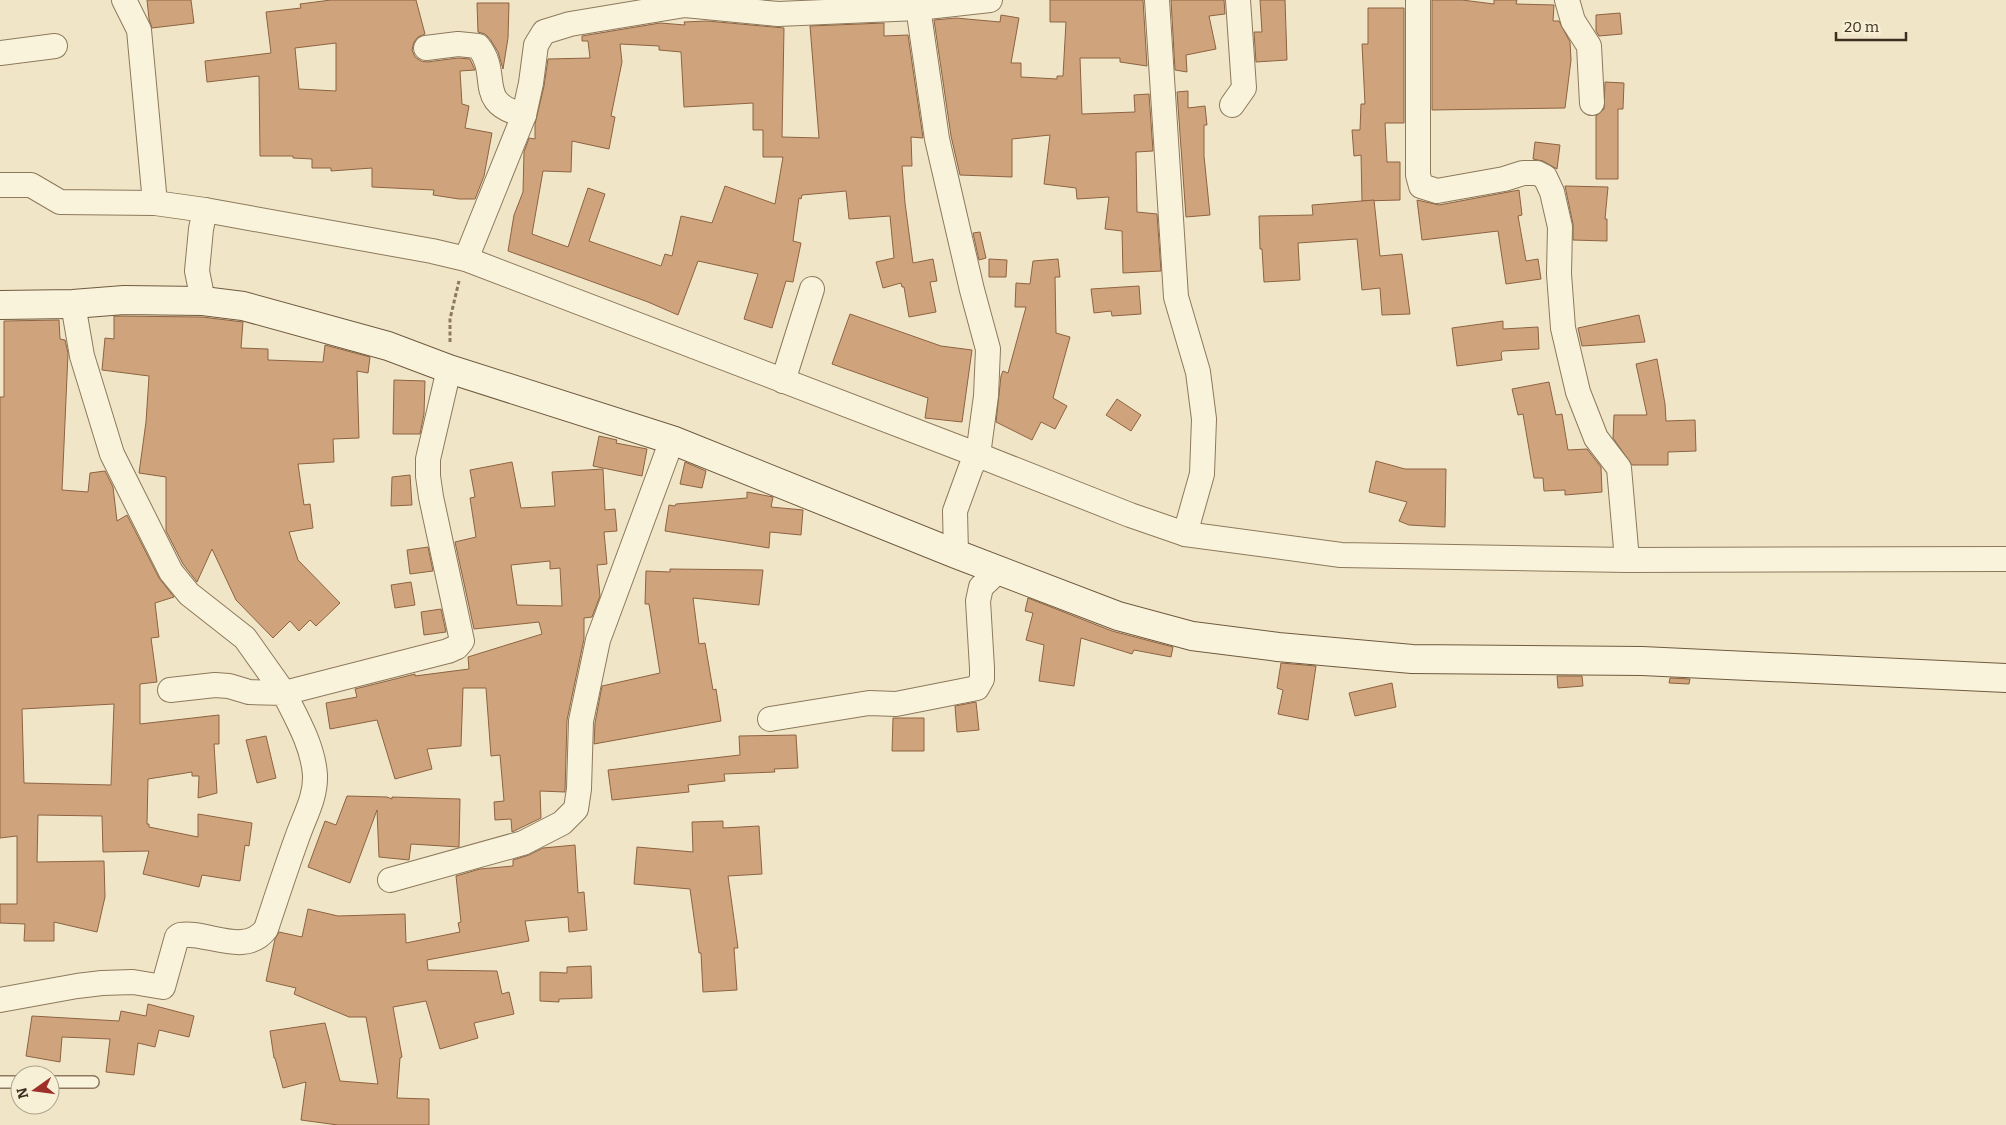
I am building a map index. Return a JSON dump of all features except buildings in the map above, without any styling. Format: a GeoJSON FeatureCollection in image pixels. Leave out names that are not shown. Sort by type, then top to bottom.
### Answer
{"type":"FeatureCollection","features":[{"type":"Feature","properties":{"kind":"street"},"geometry":{"type":"LineString","coordinates":[[124,0],[139,30],[155,203]]}},
{"type":"Feature","properties":{"kind":"street"},"geometry":{"type":"LineString","coordinates":[[463,269],[524,114],[531,83],[536,45],[544,32],[632,7],[685,5],[778,14],[982,0]]}},
{"type":"Feature","properties":{"kind":"street"},"geometry":{"type":"LineString","coordinates":[[1157,0],[1176,297],[1198,372],[1204,419],[1202,474],[1185,534]]}},
{"type":"Feature","properties":{"kind":"street"},"geometry":{"type":"LineString","coordinates":[[1232,105],[1244,88],[1238,0]]}},
{"type":"Feature","properties":{"kind":"street"},"geometry":{"type":"LineString","coordinates":[[1418,0],[1418,175],[1421,186],[1437,191],[1504,179],[1523,173],[1537,173],[1545,177],[1552,192],[1560,227],[1559,274],[1563,328],[1578,392],[1596,438],[1618,468],[1627,560]]}},
{"type":"Feature","properties":{"kind":"street"},"geometry":{"type":"LineString","coordinates":[[1567,0],[1573,21],[1589,46],[1592,103]]}},
{"type":"Feature","properties":{"kind":"street"},"geometry":{"type":"LineString","coordinates":[[918,4],[937,139],[972,290],[988,349],[986,396],[974,461],[955,512],[956,554]]}},
{"type":"Feature","properties":{"kind":"street"},"geometry":{"type":"LineString","coordinates":[[426,48],[458,44],[478,46],[485,54],[495,100],[508,111],[524,114]]}},
{"type":"Feature","properties":{"kind":"street"},"geometry":{"type":"LineString","coordinates":[[0,53],[55,46]]}},
{"type":"Feature","properties":{"kind":"street"},"geometry":{"type":"LineString","coordinates":[[0,185],[31,185],[60,202],[155,203],[203,219],[432,251],[463,269],[784,381],[974,461],[1185,534],[1341,555],[1627,560],[2006,558]]}},
{"type":"Feature","properties":{"kind":"street"},"geometry":{"type":"LineString","coordinates":[[203,219],[197,271],[203,301]]}},
{"type":"Feature","properties":{"kind":"street"},"geometry":{"type":"LineString","coordinates":[[784,381],[812,289]]}},
{"type":"Feature","properties":{"kind":"street"},"geometry":{"type":"LineString","coordinates":[[0,305],[73,304],[124,300],[203,301],[243,306],[388,346],[449,369],[672,440],[956,554],[1118,616],[1192,636],[1278,647],[1412,659],[1642,661],[2006,678]]}},
{"type":"Feature","properties":{"kind":"street"},"geometry":{"type":"LineString","coordinates":[[0,1000],[68,987],[102,983],[133,982],[163,987],[177,937],[180,935],[239,942],[252,940],[263,933],[297,837],[312,801],[315,786],[315,773],[309,744],[284,693],[245,638],[189,594],[171,572],[112,454],[82,356],[73,304]]}},
{"type":"Feature","properties":{"kind":"street"},"geometry":{"type":"LineString","coordinates":[[170,690],[215,685],[228,686],[249,692],[284,693],[454,649],[462,642],[428,476],[428,459],[449,369]]}},
{"type":"Feature","properties":{"kind":"street"},"geometry":{"type":"LineString","coordinates":[[390,880],[523,843],[562,823],[576,809],[579,789],[581,721],[598,640],[672,440]]}},
{"type":"Feature","properties":{"kind":"street"},"geometry":{"type":"LineString","coordinates":[[770,719],[869,703],[896,704],[966,692],[977,688],[982,679],[978,601],[981,587],[999,570]]}},
{"type":"Feature","properties":{"kind":"lane"},"geometry":{"type":"LineString","coordinates":[[60,1082],[93,1082]]}},
{"type":"Feature","properties":{"kind":"path"},"geometry":{"type":"LineString","coordinates":[[450,319],[463,269]]}}]}
